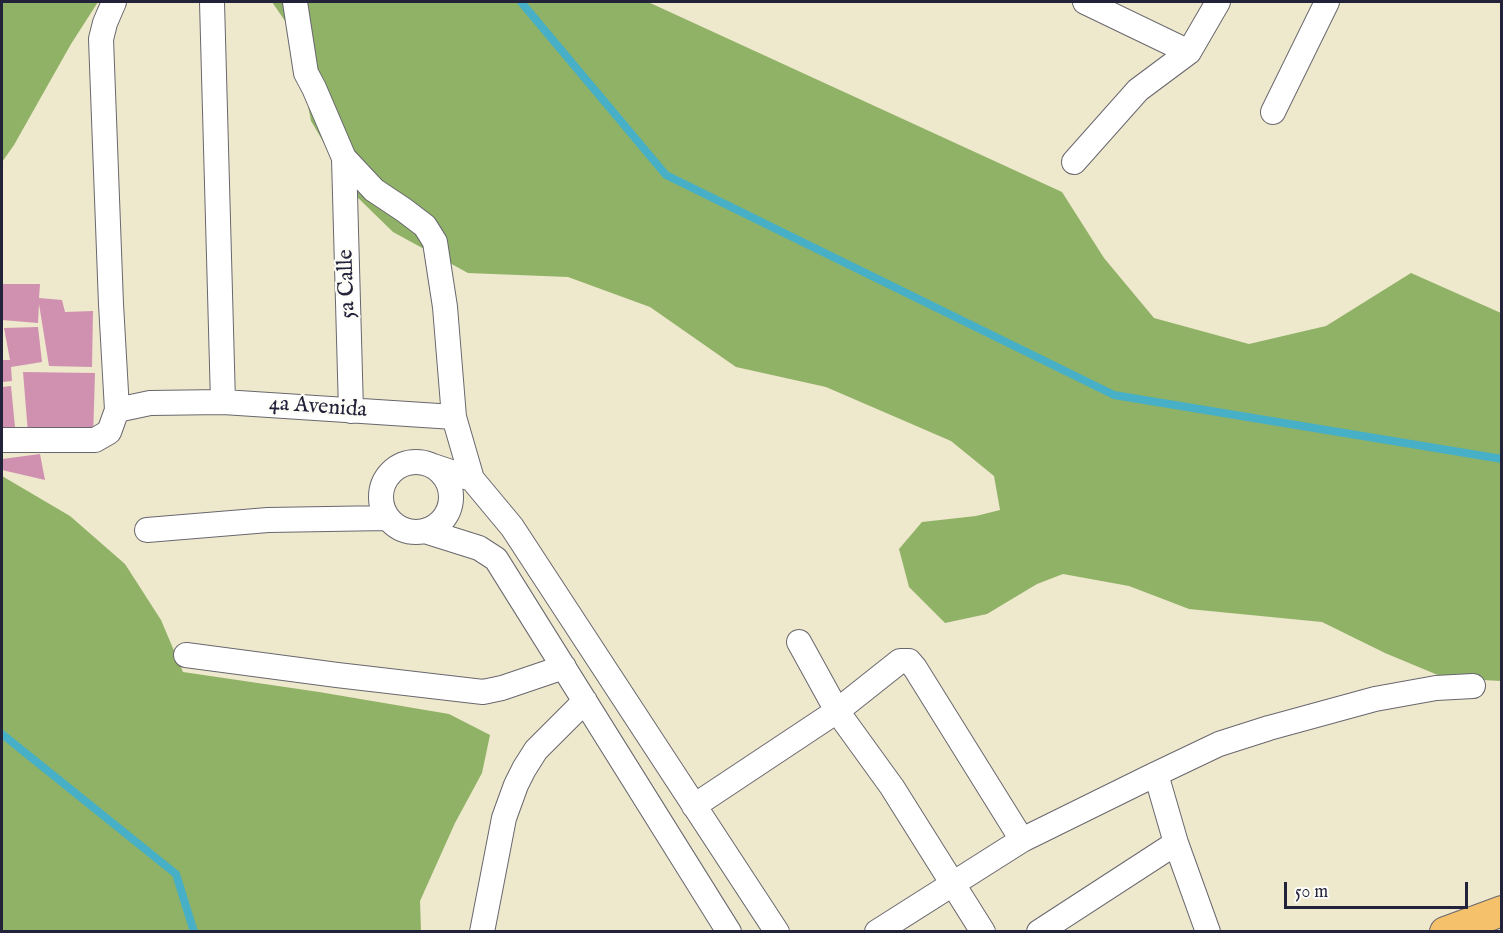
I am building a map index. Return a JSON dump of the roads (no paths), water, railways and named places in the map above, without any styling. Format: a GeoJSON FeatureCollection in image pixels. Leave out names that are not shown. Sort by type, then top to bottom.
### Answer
{"type":"FeatureCollection","features":[{"type":"Feature","properties":{"kind":"main road"},"geometry":{"type":"LineString","coordinates":[[1445,932],[1502,910]]}},
{"type":"Feature","properties":{"kind":"street"},"geometry":{"type":"LineString","coordinates":[[2,440],[95,440],[109,432],[117,410],[101,39],[114,2]]}},
{"type":"Feature","properties":{"kind":"street"},"geometry":{"type":"LineString","coordinates":[[212,2],[223,402]]}},
{"type":"Feature","properties":{"kind":"street","name":"5a Calle"},"geometry":{"type":"LineString","coordinates":[[294,2],[306,74],[344,158],[374,190],[425,226],[435,242],[445,307],[454,417]]}},
{"type":"Feature","properties":{"kind":"street"},"geometry":{"type":"LineString","coordinates":[[1085,2],[1189,52]]}},
{"type":"Feature","properties":{"kind":"street"},"geometry":{"type":"LineString","coordinates":[[1074,162],[1138,90],[1189,52],[1218,2]]}},
{"type":"Feature","properties":{"kind":"street"},"geometry":{"type":"LineString","coordinates":[[1273,112],[1327,2]]}},
{"type":"Feature","properties":{"kind":"street","name":"5a Calle"},"geometry":{"type":"LineString","coordinates":[[344,158],[351,411]]}},
{"type":"Feature","properties":{"kind":"street","name":"4a Avenida"},"geometry":{"type":"LineString","coordinates":[[117,410],[150,403],[223,402],[454,417]]}},
{"type":"Feature","properties":{"kind":"street"},"geometry":{"type":"LineString","coordinates":[[454,417],[472,479],[512,527],[777,932]]}},
{"type":"Feature","properties":{"kind":"street"},"geometry":{"type":"LineString","coordinates":[[433,466],[446,479],[451,496],[447,514],[437,526],[425,531],[404,531],[387,518],[380,498],[386,478],[393,470],[412,462],[423,463],[433,466],[472,479]]}},
{"type":"Feature","properties":{"kind":"street"},"geometry":{"type":"LineString","coordinates":[[147,530],[267,520],[387,518]]}},
{"type":"Feature","properties":{"kind":"street"},"geometry":{"type":"LineString","coordinates":[[425,531],[479,548],[496,559],[729,932]]}},
{"type":"Feature","properties":{"kind":"street"},"geometry":{"type":"LineString","coordinates":[[799,642],[837,711],[892,787],[983,932]]}},
{"type":"Feature","properties":{"kind":"street"},"geometry":{"type":"LineString","coordinates":[[186,655],[483,692],[493,691],[564,667]]}},
{"type":"Feature","properties":{"kind":"street"},"geometry":{"type":"LineString","coordinates":[[694,806],[837,711],[900,661],[909,661],[1022,840]]}},
{"type":"Feature","properties":{"kind":"street"},"geometry":{"type":"LineString","coordinates":[[877,932],[1022,840],[1219,744],[1375,699],[1436,688],[1473,686]]}},
{"type":"Feature","properties":{"kind":"street"},"geometry":{"type":"LineString","coordinates":[[483,932],[504,818],[516,785],[536,750],[585,701]]}},
{"type":"Feature","properties":{"kind":"street"},"geometry":{"type":"LineString","coordinates":[[1156,774],[1176,843],[1208,932]]}},
{"type":"Feature","properties":{"kind":"street"},"geometry":{"type":"LineString","coordinates":[[1039,932],[1176,843]]}},
{"type":"Feature","properties":{"kind":"waterway"},"geometry":{"type":"LineString","coordinates":[[521,2],[666,175],[1114,395],[1502,459]]}},
{"type":"Feature","properties":{"kind":"waterway"},"geometry":{"type":"LineString","coordinates":[[2,734],[176,874],[194,932]]}}]}
